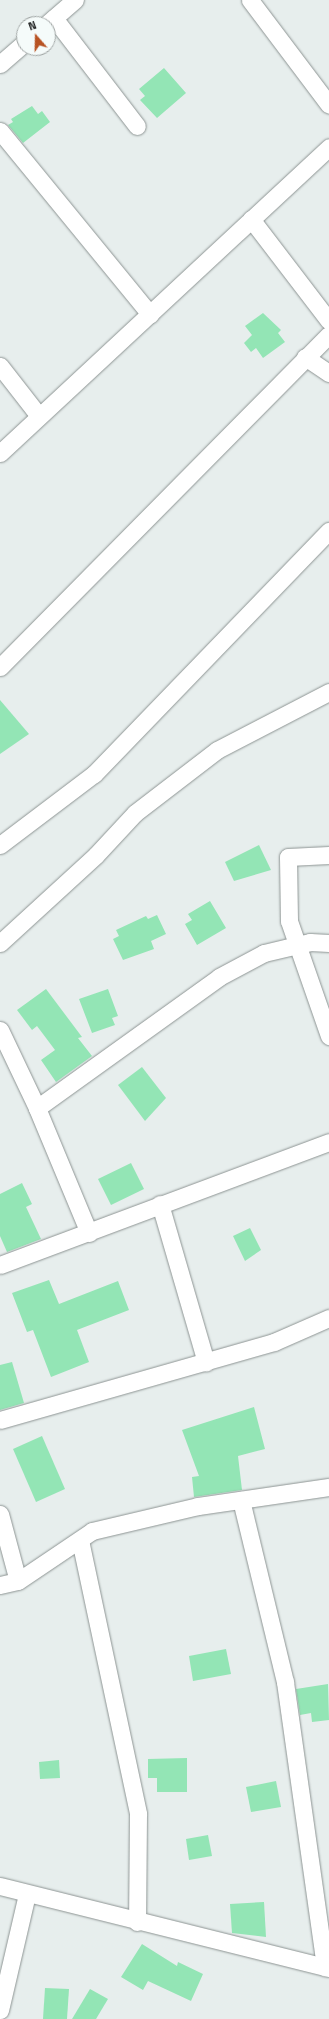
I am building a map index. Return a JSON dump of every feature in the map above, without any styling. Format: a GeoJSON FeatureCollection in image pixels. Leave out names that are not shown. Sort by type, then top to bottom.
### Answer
{"type":"FeatureCollection","features":[{"type":"Feature","properties":{"kind":"street"},"geometry":{"type":"LineString","coordinates":[[56,16],[75,0]]}},
{"type":"Feature","properties":{"kind":"street"},"geometry":{"type":"LineString","coordinates":[[250,0],[329,105]]}},
{"type":"Feature","properties":{"kind":"street"},"geometry":{"type":"LineString","coordinates":[[56,28],[137,126]]}},
{"type":"Feature","properties":{"kind":"street"},"geometry":{"type":"LineString","coordinates":[[0,64],[16,50]]}},
{"type":"Feature","properties":{"kind":"street"},"geometry":{"type":"LineString","coordinates":[[0,131],[150,314]]}},
{"type":"Feature","properties":{"kind":"street"},"geometry":{"type":"LineString","coordinates":[[0,453],[329,147]]}},
{"type":"Feature","properties":{"kind":"street"},"geometry":{"type":"LineString","coordinates":[[251,219],[329,321]]}},
{"type":"Feature","properties":{"kind":"street"},"geometry":{"type":"LineString","coordinates":[[0,667],[305,357],[329,335]]}},
{"type":"Feature","properties":{"kind":"street"},"geometry":{"type":"LineString","coordinates":[[305,357],[329,373]]}},
{"type":"Feature","properties":{"kind":"street"},"geometry":{"type":"LineString","coordinates":[[0,366],[39,416]]}},
{"type":"Feature","properties":{"kind":"street"},"geometry":{"type":"LineString","coordinates":[[0,845],[94,774],[329,531]]}},
{"type":"Feature","properties":{"kind":"street"},"geometry":{"type":"LineString","coordinates":[[0,943],[96,855],[135,813],[210,754],[329,692]]}},
{"type":"Feature","properties":{"kind":"street"},"geometry":{"type":"LineString","coordinates":[[329,855],[288,857],[289,921],[295,946],[329,1036]]}},
{"type":"Feature","properties":{"kind":"street"},"geometry":{"type":"LineString","coordinates":[[37,1108],[219,977],[264,953],[295,946],[329,943]]}},
{"type":"Feature","properties":{"kind":"street"},"geometry":{"type":"LineString","coordinates":[[0,1030],[37,1108],[89,1233]]}},
{"type":"Feature","properties":{"kind":"street"},"geometry":{"type":"LineString","coordinates":[[0,1265],[329,1142]]}},
{"type":"Feature","properties":{"kind":"street"},"geometry":{"type":"LineString","coordinates":[[160,1204],[206,1362]]}},
{"type":"Feature","properties":{"kind":"street"},"geometry":{"type":"LineString","coordinates":[[0,1420],[173,1368],[206,1362],[274,1342],[329,1318]]}},
{"type":"Feature","properties":{"kind":"street"},"geometry":{"type":"LineString","coordinates":[[0,1585],[18,1581],[92,1531],[140,1518],[241,1500],[329,1487]]}},
{"type":"Feature","properties":{"kind":"street"},"geometry":{"type":"LineString","coordinates":[[0,1886],[137,1922],[327,1968],[285,1682],[241,1500]]}},
{"type":"Feature","properties":{"kind":"street"},"geometry":{"type":"LineString","coordinates":[[0,1514],[18,1581]]}},
{"type":"Feature","properties":{"kind":"street"},"geometry":{"type":"LineString","coordinates":[[80,1540],[138,1814],[137,1922]]}},
{"type":"Feature","properties":{"kind":"street"},"geometry":{"type":"LineString","coordinates":[[0,2010],[27,1894]]}},
{"type":"Feature","properties":{"kind":"building"},"geometry":{"type":"Polygon","coordinates":[[[164,68],[186,93],[157,118],[140,100],[145,96],[139,89],[164,68]]]}},
{"type":"Feature","properties":{"kind":"building"},"geometry":{"type":"Polygon","coordinates":[[[32,106],[38,114],[42,111],[50,122],[23,143],[8,125],[13,122],[11,119],[32,106]]]}},
{"type":"Feature","properties":{"kind":"building"},"geometry":{"type":"Polygon","coordinates":[[[263,313],[281,330],[278,333],[285,342],[263,358],[256,348],[251,352],[244,343],[252,335],[245,326],[263,313]]]}},
{"type":"Feature","properties":{"kind":"building"},"geometry":{"type":"Polygon","coordinates":[[[0,700],[29,734],[0,754],[0,700]]]}},
{"type":"Feature","properties":{"kind":"building"},"geometry":{"type":"Polygon","coordinates":[[[259,845],[271,870],[234,881],[225,862],[259,845]]]}},
{"type":"Feature","properties":{"kind":"building"},"geometry":{"type":"Polygon","coordinates":[[[210,901],[226,928],[197,945],[185,924],[192,920],[188,914],[210,901]]]}},
{"type":"Feature","properties":{"kind":"building"},"geometry":{"type":"Polygon","coordinates":[[[157,915],[166,934],[151,941],[154,949],[123,960],[113,939],[119,936],[116,930],[146,916],[148,919],[157,915]]]}},
{"type":"Feature","properties":{"kind":"building"},"geometry":{"type":"Polygon","coordinates":[[[46,989],[82,1037],[78,1038],[92,1056],[56,1082],[41,1060],[55,1050],[37,1026],[32,1030],[17,1010],[46,989]]]}},
{"type":"Feature","properties":{"kind":"building"},"geometry":{"type":"Polygon","coordinates":[[[108,989],[118,1016],[112,1018],[115,1025],[92,1033],[79,999],[108,989]]]}},
{"type":"Feature","properties":{"kind":"building"},"geometry":{"type":"Polygon","coordinates":[[[142,1067],[166,1098],[145,1121],[118,1085],[142,1067]]]}},
{"type":"Feature","properties":{"kind":"building"},"geometry":{"type":"Polygon","coordinates":[[[131,1163],[144,1189],[111,1205],[98,1179],[131,1163]]]}},
{"type":"Feature","properties":{"kind":"building"},"geometry":{"type":"Polygon","coordinates":[[[22,1183],[32,1204],[26,1207],[41,1239],[7,1252],[0,1236],[0,1194],[22,1183]]]}},
{"type":"Feature","properties":{"kind":"building"},"geometry":{"type":"Polygon","coordinates":[[[250,1228],[261,1250],[245,1261],[233,1236],[250,1228]]]}},
{"type":"Feature","properties":{"kind":"building"},"geometry":{"type":"Polygon","coordinates":[[[49,1280],[59,1304],[118,1281],[129,1310],[77,1330],[89,1362],[51,1377],[33,1330],[27,1332],[12,1293],[49,1280]]]}},
{"type":"Feature","properties":{"kind":"building"},"geometry":{"type":"Polygon","coordinates":[[[12,1362],[24,1403],[0,1410],[0,1365],[12,1362]]]}},
{"type":"Feature","properties":{"kind":"building"},"geometry":{"type":"Polygon","coordinates":[[[254,1407],[265,1449],[238,1456],[242,1490],[194,1497],[192,1477],[199,1476],[182,1430],[254,1407]]]}},
{"type":"Feature","properties":{"kind":"building"},"geometry":{"type":"Polygon","coordinates":[[[42,1436],[65,1489],[36,1502],[13,1449],[42,1436]]]}},
{"type":"Feature","properties":{"kind":"building"},"geometry":{"type":"Polygon","coordinates":[[[226,1649],[231,1674],[193,1681],[189,1656],[226,1649]]]}},
{"type":"Feature","properties":{"kind":"building"},"geometry":{"type":"Polygon","coordinates":[[[328,1684],[329,1720],[312,1722],[311,1713],[300,1715],[296,1689],[328,1684]]]}},
{"type":"Feature","properties":{"kind":"building"},"geometry":{"type":"Polygon","coordinates":[[[187,1758],[187,1792],[157,1792],[157,1778],[148,1778],[148,1759],[187,1758]]]}},
{"type":"Feature","properties":{"kind":"building"},"geometry":{"type":"Polygon","coordinates":[[[59,1760],[60,1778],[40,1779],[39,1762],[59,1760]]]}},
{"type":"Feature","properties":{"kind":"building"},"geometry":{"type":"Polygon","coordinates":[[[276,1781],[281,1807],[251,1812],[246,1787],[276,1781]]]}},
{"type":"Feature","properties":{"kind":"building"},"geometry":{"type":"Polygon","coordinates":[[[208,1835],[212,1856],[189,1860],[186,1839],[208,1835]]]}},
{"type":"Feature","properties":{"kind":"building"},"geometry":{"type":"Polygon","coordinates":[[[264,1902],[266,1937],[232,1933],[230,1904],[264,1902]]]}},
{"type":"Feature","properties":{"kind":"building"},"geometry":{"type":"Polygon","coordinates":[[[142,1944],[177,1966],[178,1962],[203,1974],[191,2001],[148,1981],[143,1990],[121,1977],[142,1944]]]}},
{"type":"Feature","properties":{"kind":"building"},"geometry":{"type":"Polygon","coordinates":[[[45,1988],[69,1989],[67,2019],[43,2019],[45,1988]]]}},
{"type":"Feature","properties":{"kind":"building"},"geometry":{"type":"Polygon","coordinates":[[[90,1989],[108,1999],[96,2019],[72,2019],[90,1989]]]}}]}
